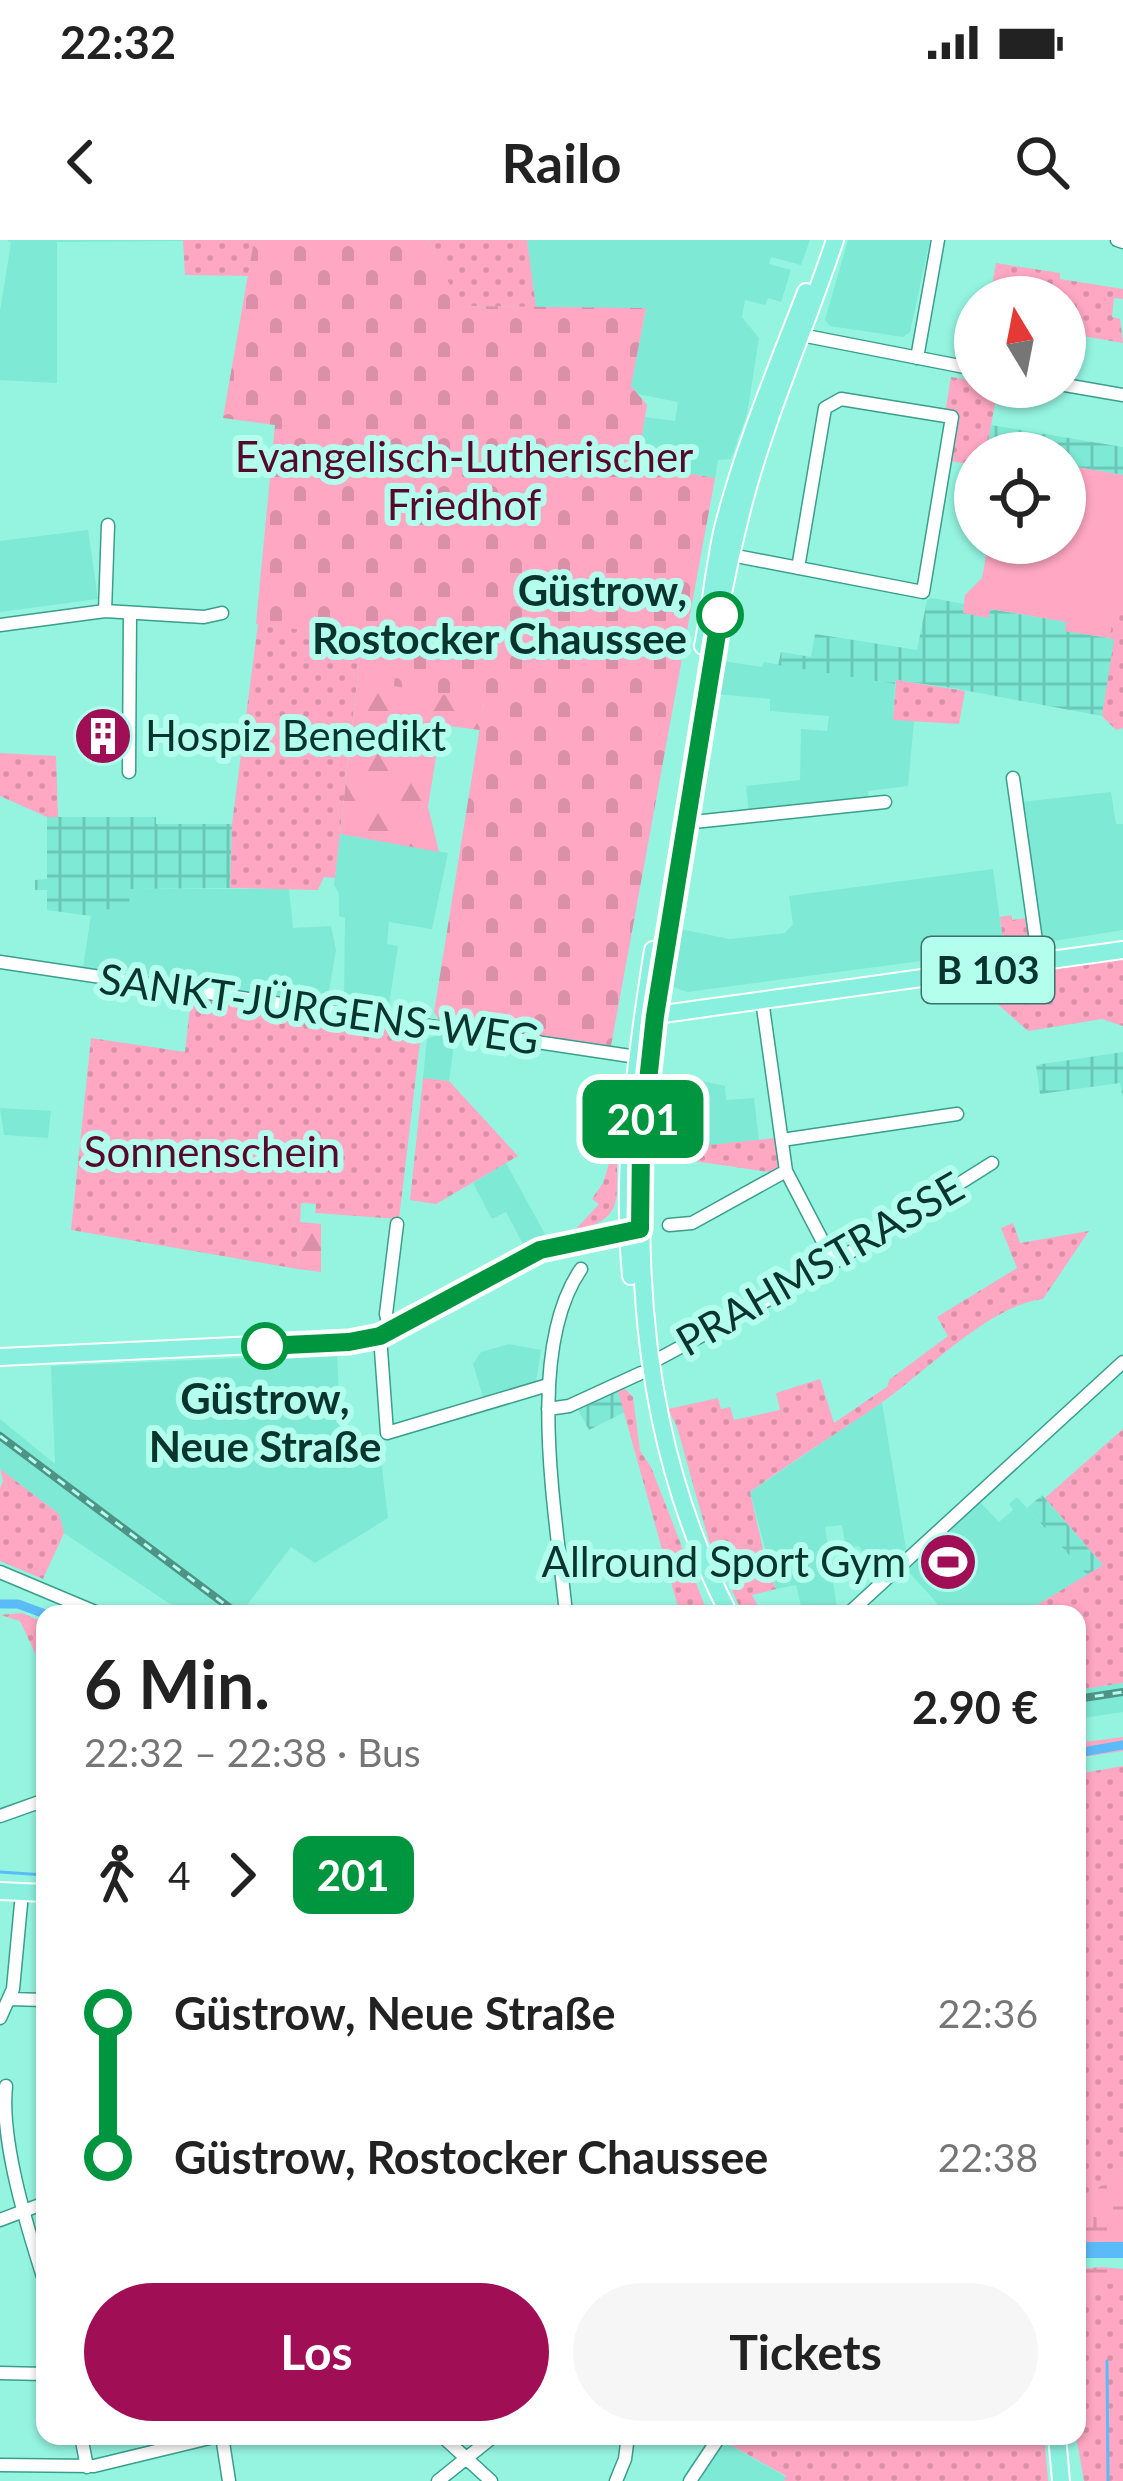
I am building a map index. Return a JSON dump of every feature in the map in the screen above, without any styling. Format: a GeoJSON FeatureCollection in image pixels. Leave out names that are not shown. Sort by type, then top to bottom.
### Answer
{"type":"FeatureCollection","features":[{"type":"Feature","properties":{"kind":"main road"},"geometry":{"type":"LineString","coordinates":[[795,334],[823,240]]}},
{"type":"Feature","properties":{"kind":"main road"},"geometry":{"type":"LineString","coordinates":[[634,1231],[648,1016],[725,554],[753,428],[835,240]]}},
{"type":"Feature","properties":{"kind":"main road"},"geometry":{"type":"LineString","coordinates":[[715,1605],[662,1467],[645,1369],[628,1160],[637,1057],[684,823],[725,554]]}},
{"type":"Feature","properties":{"kind":"main road","name":"B 103"},"geometry":{"type":"LineString","coordinates":[[648,1016],[1123,950]]}},
{"type":"Feature","properties":{"kind":"main road"},"geometry":{"type":"LineString","coordinates":[[0,1357],[349,1342],[385,1334],[540,1250],[634,1231]]}},
{"type":"Feature","properties":{"kind":"main road"},"geometry":{"type":"LineString","coordinates":[[645,1369],[675,1480],[725,1605]]}},
{"type":"Feature","properties":{"kind":"main road"},"geometry":{"type":"LineString","coordinates":[[0,1891],[36,1893]]}},
{"type":"Feature","properties":{"kind":"main road"},"geometry":{"type":"LineString","coordinates":[[1058,2445],[1061,2481]]}},
{"type":"Feature","properties":{"kind":"street"},"geometry":{"type":"LineString","coordinates":[[917,358],[938,240]]}},
{"type":"Feature","properties":{"kind":"street"},"geometry":{"type":"LineString","coordinates":[[795,334],[954,365]]}},
{"type":"Feature","properties":{"kind":"street"},"geometry":{"type":"LineString","coordinates":[[1086,388],[1123,394]]}},
{"type":"Feature","properties":{"kind":"street"},"geometry":{"type":"LineString","coordinates":[[725,554],[923,592],[952,417],[841,399],[825,408],[799,568]]}},
{"type":"Feature","properties":{"kind":"street"},"geometry":{"type":"LineString","coordinates":[[105,611],[107,525]]}},
{"type":"Feature","properties":{"kind":"street"},"geometry":{"type":"LineString","coordinates":[[0,625],[105,611],[204,617],[223,613]]}},
{"type":"Feature","properties":{"kind":"street"},"geometry":{"type":"LineString","coordinates":[[129,772],[130,614]]}},
{"type":"Feature","properties":{"kind":"street"},"geometry":{"type":"LineString","coordinates":[[1013,778],[1039,962]]}},
{"type":"Feature","properties":{"kind":"street"},"geometry":{"type":"LineString","coordinates":[[684,823],[885,802]]}},
{"type":"Feature","properties":{"kind":"street","name":"SANKT-JÜRGENS-WEG"},"geometry":{"type":"LineString","coordinates":[[0,962],[637,1057]]}},
{"type":"Feature","properties":{"kind":"street"},"geometry":{"type":"LineString","coordinates":[[763,1000],[786,1171],[834,1263]]}},
{"type":"Feature","properties":{"kind":"street"},"geometry":{"type":"LineString","coordinates":[[782,1140],[957,1114]]}},
{"type":"Feature","properties":{"kind":"street","name":"PRAHMSTRASSE"},"geometry":{"type":"LineString","coordinates":[[548,1409],[569,1406],[645,1369],[834,1263],[992,1163]]}},
{"type":"Feature","properties":{"kind":"street"},"geometry":{"type":"LineString","coordinates":[[669,1225],[692,1223],[786,1171]]}},
{"type":"Feature","properties":{"kind":"street"},"geometry":{"type":"LineString","coordinates":[[397,1224],[385,1334],[387,1433],[548,1385]]}},
{"type":"Feature","properties":{"kind":"street"},"geometry":{"type":"LineString","coordinates":[[565,1605],[548,1385],[568,1289],[581,1269]]}},
{"type":"Feature","properties":{"kind":"street"},"geometry":{"type":"LineString","coordinates":[[858,1605],[1123,1363]]}},
{"type":"Feature","properties":{"kind":"street"},"geometry":{"type":"LineString","coordinates":[[0,1572],[79,1605]]}},
{"type":"Feature","properties":{"kind":"street"},"geometry":{"type":"LineString","coordinates":[[0,1816],[36,1803]]}},
{"type":"Feature","properties":{"kind":"street"},"geometry":{"type":"LineString","coordinates":[[0,2018],[10,1999],[22,1893]]}},
{"type":"Feature","properties":{"kind":"street"},"geometry":{"type":"LineString","coordinates":[[10,1999],[36,2000]]}},
{"type":"Feature","properties":{"kind":"street"},"geometry":{"type":"LineString","coordinates":[[6,2086],[8,2126],[36,2253]]}},
{"type":"Feature","properties":{"kind":"street"},"geometry":{"type":"LineString","coordinates":[[0,2219],[36,2207]]}},
{"type":"Feature","properties":{"kind":"street"},"geometry":{"type":"LineString","coordinates":[[0,2373],[36,2374]]}},
{"type":"Feature","properties":{"kind":"street"},"geometry":{"type":"LineString","coordinates":[[84,2445],[99,2481]]}},
{"type":"Feature","properties":{"kind":"street"},"geometry":{"type":"LineString","coordinates":[[0,2465],[91,2467],[183,2445]]}},
{"type":"Feature","properties":{"kind":"street"},"geometry":{"type":"LineString","coordinates":[[222,2445],[229,2481]]}},
{"type":"Feature","properties":{"kind":"street"},"geometry":{"type":"LineString","coordinates":[[452,2445],[490,2481]]}},
{"type":"Feature","properties":{"kind":"street"},"geometry":{"type":"LineString","coordinates":[[438,2481],[482,2445]]}},
{"type":"Feature","properties":{"kind":"street"},"geometry":{"type":"LineString","coordinates":[[616,2481],[627,2445]]}},
{"type":"Feature","properties":{"kind":"street"},"geometry":{"type":"LineString","coordinates":[[690,2481],[714,2445]]}},
{"type":"Feature","properties":{"kind":"shaded area"},"geometry":{"type":"Polygon","coordinates":[[[7,240],[183,241],[57,242],[57,383],[0,380],[0,311],[11,243],[7,240]]]}},
{"type":"Feature","properties":{"kind":"shaded area"},"geometry":{"type":"Polygon","coordinates":[[[527,240],[810,240],[801,265],[771,257],[769,264],[791,270],[781,302],[768,298],[765,305],[745,300],[742,317],[759,338],[747,414],[731,459],[718,460],[715,478],[637,465],[645,417],[675,421],[678,402],[638,394],[631,386],[646,309],[536,307],[527,240]]]}},
{"type":"Feature","properties":{"kind":"shaded area"},"geometry":{"type":"Polygon","coordinates":[[[848,240],[930,240],[910,332],[903,337],[830,326],[825,320],[848,240]]]}},
{"type":"Feature","properties":{"kind":"shaded area"},"geometry":{"type":"Polygon","coordinates":[[[991,425],[1033,432],[990,432],[991,425]]]}},
{"type":"Feature","properties":{"kind":"shaded area"},"geometry":{"type":"Polygon","coordinates":[[[1086,441],[1123,447],[1123,475],[1086,469],[1086,441]]]}},
{"type":"Feature","properties":{"kind":"shaded area"},"geometry":{"type":"Polygon","coordinates":[[[88,530],[98,599],[0,612],[0,541],[88,530]]]}},
{"type":"Feature","properties":{"kind":"shaded area"},"geometry":{"type":"Polygon","coordinates":[[[931,598],[964,604],[963,613],[990,609],[1067,622],[1066,631],[1115,639],[1102,716],[952,688],[778,665],[781,652],[811,657],[815,634],[917,650],[931,598]]]}},
{"type":"Feature","properties":{"kind":"shaded area"},"geometry":{"type":"Polygon","coordinates":[[[722,661],[762,667],[764,662],[895,684],[893,719],[914,721],[908,786],[868,791],[869,798],[749,814],[746,786],[800,780],[801,729],[827,731],[829,716],[770,711],[770,699],[716,694],[722,661]]]}},
{"type":"Feature","properties":{"kind":"shaded area"},"geometry":{"type":"Polygon","coordinates":[[[1111,792],[1116,824],[1123,824],[1123,930],[1041,943],[1021,802],[1111,792]]]}},
{"type":"Feature","properties":{"kind":"shaded area"},"geometry":{"type":"Polygon","coordinates":[[[47,817],[156,817],[156,824],[232,824],[230,888],[130,889],[129,910],[93,909],[91,916],[47,910],[47,890],[35,890],[35,880],[47,879],[47,817]]]}},
{"type":"Feature","properties":{"kind":"shaded area"},"geometry":{"type":"Polygon","coordinates":[[[340,834],[448,853],[432,929],[389,922],[387,944],[398,946],[388,1011],[344,1004],[345,918],[339,916],[339,893],[334,885],[340,834]]]}},
{"type":"Feature","properties":{"kind":"shaded area"},"geometry":{"type":"Polygon","coordinates":[[[993,869],[1004,950],[687,992],[671,986],[679,929],[730,939],[785,933],[793,924],[789,896],[993,869]]]}},
{"type":"Feature","properties":{"kind":"shaded area"},"geometry":{"type":"Polygon","coordinates":[[[130,889],[289,889],[293,928],[331,926],[336,950],[327,1003],[83,967],[92,909],[130,889]]]}},
{"type":"Feature","properties":{"kind":"shaded area"},"geometry":{"type":"Polygon","coordinates":[[[455,1037],[449,1081],[423,1078],[427,1039],[455,1037]]]}},
{"type":"Feature","properties":{"kind":"shaded area"},"geometry":{"type":"Polygon","coordinates":[[[1123,1052],[1123,1097],[1120,1083],[1040,1094],[1036,1065],[1123,1052]]]}},
{"type":"Feature","properties":{"kind":"shaded area"},"geometry":{"type":"Polygon","coordinates":[[[666,1073],[725,1086],[726,1100],[754,1098],[759,1140],[683,1148],[680,1159],[656,1157],[666,1073]]]}},
{"type":"Feature","properties":{"kind":"shaded area"},"geometry":{"type":"Polygon","coordinates":[[[0,1108],[51,1111],[48,1138],[4,1135],[0,1108]]]}},
{"type":"Feature","properties":{"kind":"shaded area"},"geometry":{"type":"Polygon","coordinates":[[[506,1163],[545,1234],[524,1246],[506,1212],[492,1219],[473,1183],[506,1163]]]}},
{"type":"Feature","properties":{"kind":"shaded area"},"geometry":{"type":"Polygon","coordinates":[[[509,1344],[541,1350],[536,1382],[483,1397],[473,1364],[481,1352],[509,1344]]]}},
{"type":"Feature","properties":{"kind":"shaded area"},"geometry":{"type":"Polygon","coordinates":[[[337,1354],[342,1458],[378,1436],[388,1518],[315,1563],[291,1547],[247,1605],[172,1605],[64,1533],[59,1514],[0,1469],[0,1419],[55,1464],[51,1366],[337,1354]]]}},
{"type":"Feature","properties":{"kind":"shaded area"},"geometry":{"type":"Polygon","coordinates":[[[618,1391],[625,1412],[589,1430],[578,1410],[618,1391]]]}},
{"type":"Feature","properties":{"kind":"shaded area"},"geometry":{"type":"Polygon","coordinates":[[[882,1402],[906,1549],[889,1564],[877,1550],[867,1559],[859,1546],[846,1549],[842,1525],[825,1527],[836,1605],[801,1605],[796,1585],[776,1589],[750,1492],[882,1402]]]}},
{"type":"Feature","properties":{"kind":"shaded area"},"geometry":{"type":"Polygon","coordinates":[[[1042,1495],[1103,1565],[1087,1575],[1027,1508],[1042,1495]]]}},
{"type":"Feature","properties":{"kind":"shaded area"},"geometry":{"type":"Polygon","coordinates":[[[1017,1497],[1087,1575],[1037,1605],[936,1605],[907,1570],[980,1502],[999,1522],[1013,1510],[1009,1504],[1017,1497]]]}},
{"type":"Feature","properties":{"kind":"shaded area"},"geometry":{"type":"Polygon","coordinates":[[[1123,1683],[1123,1712],[1086,1718],[1086,1689],[1123,1683]]]}},
{"type":"Feature","properties":{"kind":"shaded area"},"geometry":{"type":"Polygon","coordinates":[[[723,2445],[786,2477],[784,2481],[699,2481],[723,2445]]]}},
{"type":"Feature","properties":{"kind":"green space"},"geometry":{"type":"Polygon","coordinates":[[[183,240],[254,240],[248,276],[185,275],[183,240]]]}},
{"type":"Feature","properties":{"kind":"green space","name":"Evangelisch-Lutherischer Friedhof"},"geometry":{"type":"Polygon","coordinates":[[[254,240],[428,240],[460,306],[646,308],[631,386],[647,405],[637,465],[715,478],[611,1046],[440,1021],[434,1012],[484,702],[394,686],[398,642],[256,624],[275,425],[223,418],[254,240]]]}},
{"type":"Feature","properties":{"kind":"green space"},"geometry":{"type":"Polygon","coordinates":[[[428,240],[527,240],[536,307],[459,306],[428,240]]]}},
{"type":"Feature","properties":{"kind":"green space"},"geometry":{"type":"Polygon","coordinates":[[[996,263],[1060,273],[1060,276],[994,276],[996,263]]]}},
{"type":"Feature","properties":{"kind":"green space"},"geometry":{"type":"Polygon","coordinates":[[[1086,283],[1123,289],[1123,299],[1114,298],[1112,317],[1120,319],[1123,343],[1086,337],[1086,283]]]}},
{"type":"Feature","properties":{"kind":"green space"},"geometry":{"type":"Polygon","coordinates":[[[951,377],[954,408],[994,408],[990,432],[954,432],[954,462],[950,461],[945,413],[951,377]]]}},
{"type":"Feature","properties":{"kind":"green space"},"geometry":{"type":"Polygon","coordinates":[[[1086,469],[1123,475],[1123,613],[1114,612],[1109,638],[1065,631],[1066,622],[991,609],[988,618],[963,613],[965,595],[982,578],[984,564],[1086,564],[1086,469]]]}},
{"type":"Feature","properties":{"kind":"green space"},"geometry":{"type":"Polygon","coordinates":[[[1114,611],[1123,613],[1123,728],[1116,730],[1102,716],[1114,611]]]}},
{"type":"Feature","properties":{"kind":"green space"},"geometry":{"type":"Polygon","coordinates":[[[258,624],[362,637],[335,878],[324,877],[318,890],[230,888],[232,824],[258,624]]]}},
{"type":"Feature","properties":{"kind":"green space"},"geometry":{"type":"Polygon","coordinates":[[[362,637],[398,643],[484,702],[480,730],[441,725],[428,807],[439,852],[340,834],[362,637]]]}},
{"type":"Feature","properties":{"kind":"green space"},"geometry":{"type":"Polygon","coordinates":[[[896,680],[965,691],[959,724],[893,720],[896,680]]]}},
{"type":"Feature","properties":{"kind":"green space"},"geometry":{"type":"Polygon","coordinates":[[[0,753],[56,756],[58,817],[47,817],[0,796],[0,753]]]}},
{"type":"Feature","properties":{"kind":"green space"},"geometry":{"type":"Polygon","coordinates":[[[1011,915],[1012,920],[1026,918],[1030,947],[1004,950],[1000,917],[1011,915]]]}},
{"type":"Feature","properties":{"kind":"green space"},"geometry":{"type":"Polygon","coordinates":[[[1123,957],[1123,1026],[1102,1019],[1028,1031],[992,999],[988,978],[992,974],[1123,957]]]}},
{"type":"Feature","properties":{"kind":"green space","name":"Sonnenschein"},"geometry":{"type":"Polygon","coordinates":[[[191,998],[421,1033],[399,1219],[315,1213],[316,1204],[301,1203],[298,1269],[71,1230],[91,1038],[185,1052],[191,998]]]}},
{"type":"Feature","properties":{"kind":"green space"},"geometry":{"type":"Polygon","coordinates":[[[423,1078],[449,1081],[518,1156],[436,1204],[410,1200],[423,1078]]]}},
{"type":"Feature","properties":{"kind":"green space"},"geometry":{"type":"Polygon","coordinates":[[[775,1138],[779,1166],[769,1172],[680,1159],[682,1148],[775,1138]]]}},
{"type":"Feature","properties":{"kind":"green space"},"geometry":{"type":"Polygon","coordinates":[[[611,1158],[617,1159],[613,1208],[601,1221],[574,1231],[599,1204],[592,1199],[611,1158]]]}},
{"type":"Feature","properties":{"kind":"green space"},"geometry":{"type":"Polygon","coordinates":[[[300,1222],[321,1224],[321,1272],[298,1269],[300,1222]]]}},
{"type":"Feature","properties":{"kind":"green space"},"geometry":{"type":"Polygon","coordinates":[[[1013,1223],[1020,1243],[1089,1231],[1043,1299],[1003,1312],[983,1325],[888,1398],[750,1492],[776,1589],[752,1595],[757,1605],[739,1605],[709,1541],[668,1409],[718,1398],[721,1409],[730,1407],[734,1420],[780,1410],[776,1393],[820,1379],[834,1423],[948,1336],[937,1317],[1017,1268],[1001,1228],[1013,1223]]]}},
{"type":"Feature","properties":{"kind":"green space"},"geometry":{"type":"Polygon","coordinates":[[[625,1389],[633,1397],[640,1451],[651,1467],[705,1605],[677,1605],[618,1391],[625,1389]]]}},
{"type":"Feature","properties":{"kind":"green space"},"geometry":{"type":"Polygon","coordinates":[[[1123,1429],[1123,1683],[1086,1689],[1086,1605],[1037,1605],[1103,1565],[1045,1498],[1123,1429]]]}},
{"type":"Feature","properties":{"kind":"green space"},"geometry":{"type":"Polygon","coordinates":[[[0,1469],[59,1514],[64,1533],[43,1579],[0,1561],[0,1469]]]}},
{"type":"Feature","properties":{"kind":"green space"},"geometry":{"type":"Polygon","coordinates":[[[22,1613],[36,1619],[36,1655],[20,1621],[0,1615],[22,1613]]]}},
{"type":"Feature","properties":{"kind":"green space"},"geometry":{"type":"Polygon","coordinates":[[[1123,1737],[1123,1751],[1086,1757],[1086,1742],[1123,1737]]]}},
{"type":"Feature","properties":{"kind":"green space"},"geometry":{"type":"Polygon","coordinates":[[[1123,1766],[1123,2168],[1086,2198],[1086,1772],[1123,1766]]]}},
{"type":"Feature","properties":{"kind":"green space"},"geometry":{"type":"Polygon","coordinates":[[[1123,2168],[1123,2258],[1086,2256],[1086,2198],[1123,2168]]]}},
{"type":"Feature","properties":{"kind":"green space"},"geometry":{"type":"Polygon","coordinates":[[[1086,2268],[1123,2269],[1123,2284],[1105,2284],[1086,2302],[1086,2268]]]}},
{"type":"Feature","properties":{"kind":"green space"},"geometry":{"type":"Polygon","coordinates":[[[1105,2284],[1123,2284],[1123,2481],[1084,2481],[1078,2445],[1086,2445],[1086,2302],[1105,2284]]]}},
{"type":"Feature","properties":{"kind":"green space"},"geometry":{"type":"Polygon","coordinates":[[[730,2445],[1045,2445],[1048,2481],[784,2481],[786,2476],[730,2445]]]}},
{"type":"Feature","properties":{"kind":"waterway"},"geometry":{"type":"LineString","coordinates":[[0,1604],[36,1611]]}},
{"type":"Feature","properties":{"kind":"waterway"},"geometry":{"type":"LineString","coordinates":[[1086,1751],[1123,1745]]}},
{"type":"Feature","properties":{"kind":"waterway"},"geometry":{"type":"LineString","coordinates":[[0,1872],[36,1874]]}},
{"type":"Feature","properties":{"kind":"waterway"},"geometry":{"type":"LineString","coordinates":[[1086,2250],[1123,2250]]}},
{"type":"Feature","properties":{"kind":"waterway"},"geometry":{"type":"LineString","coordinates":[[1107,2361],[1108,2481]]}},
{"type":"Feature","properties":{"kind":"railway"},"geometry":{"type":"LineString","coordinates":[[0,1436],[226,1605]]}},
{"type":"Feature","properties":{"kind":"railway"},"geometry":{"type":"LineString","coordinates":[[1086,1698],[1123,1692]]}},
{"type":"Feature","properties":{"kind":"bus line","name":"201"},"geometry":{"type":"LineString","coordinates":[[265,1346],[380,1336],[540,1250],[640,1229],[641,1146],[655,1016],[720,615]]}},
{"type":"Feature","properties":{"kind":"place","name":"Güstrow, Rostocker Chaussee"},"geometry":{"type":"Point","coordinates":[720,615]}},
{"type":"Feature","properties":{"kind":"place","name":"Hospiz Benedikt"},"geometry":{"type":"Point","coordinates":[103,736]}},
{"type":"Feature","properties":{"kind":"place","name":"Güstrow, Neue Straße"},"geometry":{"type":"Point","coordinates":[265,1346]}},
{"type":"Feature","properties":{"kind":"place","name":"Allround Sport Gym"},"geometry":{"type":"Point","coordinates":[948,1562]}}]}
